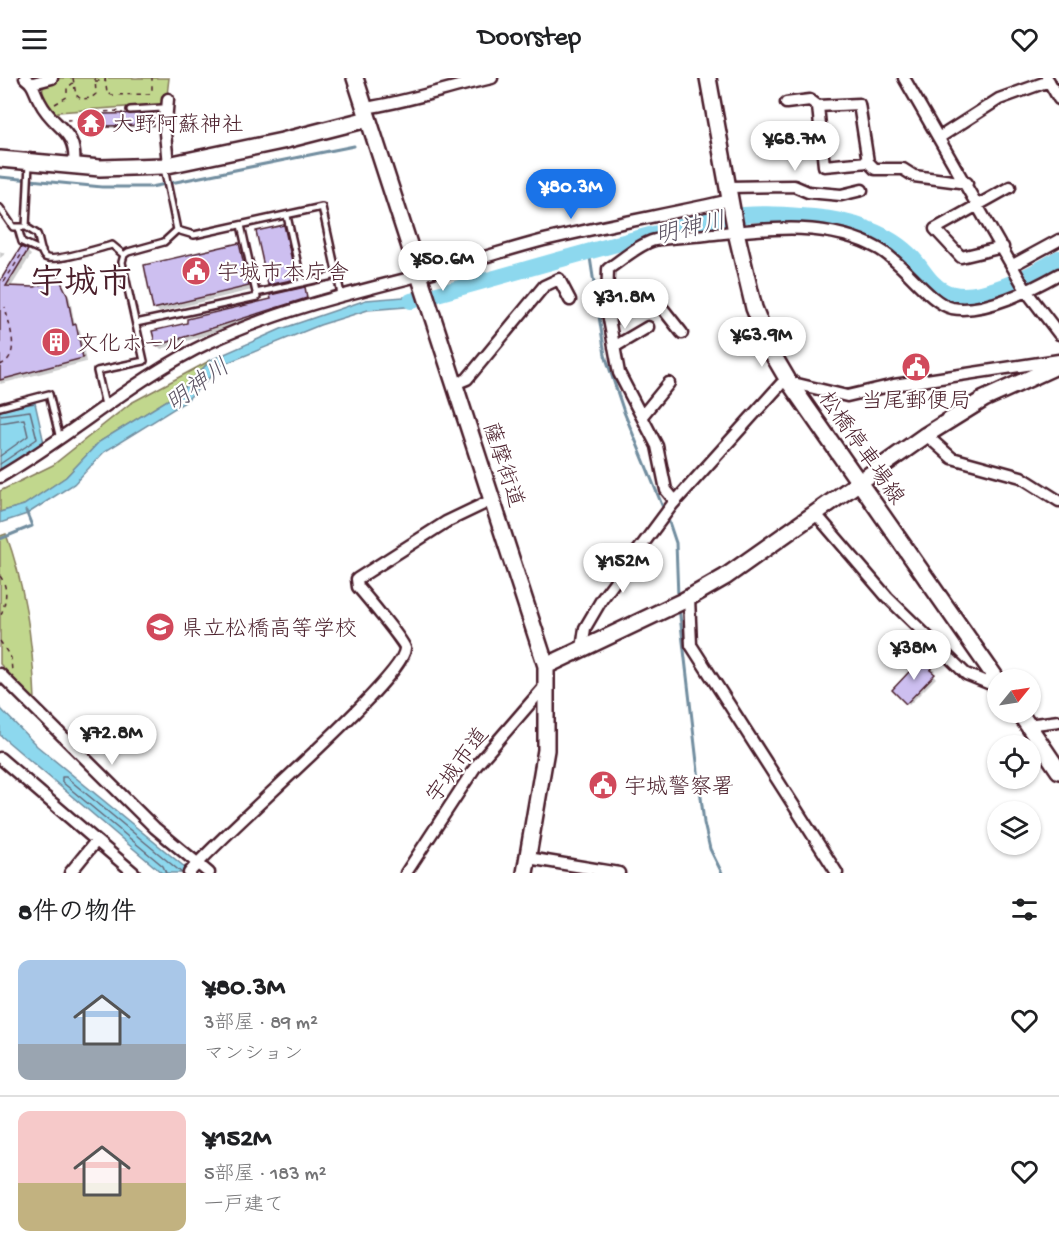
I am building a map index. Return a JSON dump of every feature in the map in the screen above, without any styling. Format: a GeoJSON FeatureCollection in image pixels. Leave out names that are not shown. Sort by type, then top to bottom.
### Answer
{"type":"FeatureCollection","features":[{"type":"Feature","properties":{"kind":"street"},"geometry":{"type":"LineString","coordinates":[[29,81],[42,83],[52,78]]}},
{"type":"Feature","properties":{"kind":"street","name":"薩摩街道"},"geometry":{"type":"LineString","coordinates":[[355,78],[546,666],[546,750],[527,866]]}},
{"type":"Feature","properties":{"kind":"street"},"geometry":{"type":"LineString","coordinates":[[0,159],[29,168],[165,169],[282,141],[448,87],[492,78]]}},
{"type":"Feature","properties":{"kind":"street","name":"松橋停車場線"},"geometry":{"type":"LineString","coordinates":[[708,78],[736,228],[760,326],[789,382],[990,669]]}},
{"type":"Feature","properties":{"kind":"street"},"geometry":{"type":"LineString","coordinates":[[904,78],[1004,247],[1027,291],[1059,334]]}},
{"type":"Feature","properties":{"kind":"street"},"geometry":{"type":"LineString","coordinates":[[939,137],[999,99],[1048,80],[1059,99]]}},
{"type":"Feature","properties":{"kind":"street"},"geometry":{"type":"LineString","coordinates":[[29,81],[39,102],[73,141],[74,167]]}},
{"type":"Feature","properties":{"kind":"street"},"geometry":{"type":"LineString","coordinates":[[165,169],[168,99]]}},
{"type":"Feature","properties":{"kind":"street"},"geometry":{"type":"LineString","coordinates":[[786,103],[810,100],[819,106],[859,104],[868,162],[874,169],[903,170],[914,177],[967,183]]}},
{"type":"Feature","properties":{"kind":"street"},"geometry":{"type":"LineString","coordinates":[[819,106],[824,166],[868,162]]}},
{"type":"Feature","properties":{"kind":"street"},"geometry":{"type":"LineString","coordinates":[[0,477],[60,439],[105,405],[152,374],[250,325],[341,294],[421,278],[545,240],[731,198],[794,186],[808,192],[841,195],[862,190]]}},
{"type":"Feature","properties":{"kind":"street"},"geometry":{"type":"LineString","coordinates":[[1004,247],[962,257],[935,229],[1010,188]]}},
{"type":"Feature","properties":{"kind":"street"},"geometry":{"type":"LineString","coordinates":[[674,503],[666,489],[657,446],[619,373],[609,317],[608,269],[653,241],[736,228],[816,229],[851,238],[877,248],[899,262],[935,301],[953,308],[972,307],[1027,291],[1059,274]]}},
{"type":"Feature","properties":{"kind":"street"},"geometry":{"type":"LineString","coordinates":[[1015,269],[1059,240]]}},
{"type":"Feature","properties":{"kind":"street"},"geometry":{"type":"LineString","coordinates":[[455,384],[466,379],[544,286],[559,279],[570,300]]}},
{"type":"Feature","properties":{"kind":"street"},"geometry":{"type":"LineString","coordinates":[[609,317],[652,295],[682,333]]}},
{"type":"Feature","properties":{"kind":"street"},"geometry":{"type":"LineString","coordinates":[[614,347],[648,327]]}},
{"type":"Feature","properties":{"kind":"street"},"geometry":{"type":"LineString","coordinates":[[582,649],[585,628],[602,599],[674,503],[781,384],[789,382],[847,396],[894,385],[1059,360]]}},
{"type":"Feature","properties":{"kind":"street"},"geometry":{"type":"LineString","coordinates":[[546,666],[659,613],[725,577],[926,435],[984,399],[1059,365]]}},
{"type":"Feature","properties":{"kind":"street"},"geometry":{"type":"LineString","coordinates":[[642,417],[669,383]]}},
{"type":"Feature","properties":{"kind":"street"},"geometry":{"type":"LineString","coordinates":[[926,435],[952,458],[1021,477],[1059,501]]}},
{"type":"Feature","properties":{"kind":"street"},"geometry":{"type":"LineString","coordinates":[[193,867],[367,702],[401,659],[405,650],[404,642],[386,624],[358,587],[357,579],[438,526],[492,500]]}},
{"type":"Feature","properties":{"kind":"street"},"geometry":{"type":"LineString","coordinates":[[815,513],[887,597],[966,674],[987,683]]}},
{"type":"Feature","properties":{"kind":"street"},"geometry":{"type":"LineString","coordinates":[[686,599],[691,645],[837,873]]}},
{"type":"Feature","properties":{"kind":"street"},"geometry":{"type":"LineString","coordinates":[[3,677],[193,867],[209,873]]}},
{"type":"Feature","properties":{"kind":"street","name":"宇城市道"},"geometry":{"type":"LineString","coordinates":[[406,873],[476,766],[546,685]]}},
{"type":"Feature","properties":{"kind":"street"},"geometry":{"type":"LineString","coordinates":[[1041,720],[1059,721]]}},
{"type":"Feature","properties":{"kind":"street"},"geometry":{"type":"LineString","coordinates":[[1026,723],[1059,771]]}},
{"type":"Feature","properties":{"kind":"street"},"geometry":{"type":"LineString","coordinates":[[0,758],[134,873]]}},
{"type":"Feature","properties":{"kind":"street"},"geometry":{"type":"LineString","coordinates":[[70,873],[96,841]]}},
{"type":"Feature","properties":{"kind":"street"},"geometry":{"type":"LineString","coordinates":[[527,866],[619,873]]}},
{"type":"Feature","properties":{"kind":"lane"},"geometry":{"type":"LineString","coordinates":[[130,110],[162,108],[162,124],[166,124]]}},
{"type":"Feature","properties":{"kind":"lane"},"geometry":{"type":"LineString","coordinates":[[26,227],[29,168]]}},
{"type":"Feature","properties":{"kind":"lane"},"geometry":{"type":"LineString","coordinates":[[165,169],[177,230]]}},
{"type":"Feature","properties":{"kind":"lane"},"geometry":{"type":"LineString","coordinates":[[177,230],[194,235],[322,207],[341,294]]}},
{"type":"Feature","properties":{"kind":"lane"},"geometry":{"type":"LineString","coordinates":[[0,208],[14,226],[26,227],[37,234],[43,255],[52,259],[112,245],[124,255]]}},
{"type":"Feature","properties":{"kind":"lane"},"geometry":{"type":"LineString","coordinates":[[287,216],[302,283]]}},
{"type":"Feature","properties":{"kind":"lane"},"geometry":{"type":"LineString","coordinates":[[136,323],[256,297],[241,225]]}},
{"type":"Feature","properties":{"kind":"lane"},"geometry":{"type":"LineString","coordinates":[[18,228],[19,237],[26,246],[42,251]]}},
{"type":"Feature","properties":{"kind":"lane"},"geometry":{"type":"LineString","coordinates":[[124,255],[164,242],[177,230]]}},
{"type":"Feature","properties":{"kind":"lane"},"geometry":{"type":"LineString","coordinates":[[105,405],[97,371],[144,361],[122,262],[124,255]]}},
{"type":"Feature","properties":{"kind":"lane"},"geometry":{"type":"LineString","coordinates":[[256,293],[337,275]]}},
{"type":"Feature","properties":{"kind":"lane"},"geometry":{"type":"LineString","coordinates":[[0,407],[49,394],[60,439]]}},
{"type":"Feature","properties":{"kind":"path"},"geometry":{"type":"LineString","coordinates":[[73,78],[78,98],[92,98],[96,94],[95,80],[106,79],[110,95],[149,94],[152,92],[152,78]]}},
{"type":"Feature","properties":{"kind":"path"},"geometry":{"type":"LineString","coordinates":[[55,104],[67,97],[67,88],[73,83]]}},
{"type":"Feature","properties":{"kind":"path"},"geometry":{"type":"LineString","coordinates":[[122,111],[122,128],[99,127],[99,119],[99,112],[122,111]]}},
{"type":"Feature","properties":{"kind":"path"},"geometry":{"type":"LineString","coordinates":[[57,122],[99,119]]}},
{"type":"Feature","properties":{"kind":"path"},"geometry":{"type":"LineString","coordinates":[[4,282],[26,246]]}},
{"type":"Feature","properties":{"kind":"path"},"geometry":{"type":"LineString","coordinates":[[0,310],[5,308],[14,347],[10,359],[0,366]]}},
{"type":"Feature","properties":{"kind":"path"},"geometry":{"type":"LineString","coordinates":[[0,576],[4,581],[6,593],[0,618]]}},
{"type":"Feature","properties":{"kind":"path"},"geometry":{"type":"LineString","coordinates":[[0,640],[13,665],[12,671],[3,677]]}},
{"type":"Feature","properties":{"kind":"green space"},"geometry":{"type":"Polygon","coordinates":[[[59,78],[169,78],[166,104],[58,112],[57,117],[42,99],[43,87],[59,78]]]}},
{"type":"Feature","properties":{"kind":"green space"},"geometry":{"type":"Polygon","coordinates":[[[211,360],[179,393],[99,442],[66,477],[24,505],[0,512],[0,491],[53,465],[131,403],[211,360]]]}},
{"type":"Feature","properties":{"kind":"green space"},"geometry":{"type":"Polygon","coordinates":[[[6,534],[19,575],[27,616],[35,700],[0,664],[0,536],[6,534]]]}},
{"type":"Feature","properties":{"kind":"water"},"geometry":{"type":"Polygon","coordinates":[[[416,296],[418,306],[368,310],[320,325],[222,365],[185,402],[104,452],[74,484],[27,514],[0,523],[0,512],[24,505],[66,477],[99,442],[179,393],[211,360],[281,329],[366,300],[416,296]]]}},
{"type":"Feature","properties":{"kind":"water"},"geometry":{"type":"Polygon","coordinates":[[[35,403],[44,443],[0,471],[0,410],[35,403]]]}},
{"type":"Feature","properties":{"kind":"water"},"geometry":{"type":"Polygon","coordinates":[[[0,708],[37,746],[192,873],[162,873],[0,735],[0,708]]]}},
{"type":"Feature","properties":{"kind":"building"},"geometry":{"type":"Polygon","coordinates":[[[153,113],[154,125],[103,126],[103,114],[153,113]]]}},
{"type":"Feature","properties":{"kind":"building"},"geometry":{"type":"Polygon","coordinates":[[[284,225],[296,279],[268,285],[256,231],[284,225]]]}},
{"type":"Feature","properties":{"kind":"building"},"geometry":{"type":"Polygon","coordinates":[[[239,243],[249,286],[153,309],[144,265],[239,243]]]}},
{"type":"Feature","properties":{"kind":"building"},"geometry":{"type":"Polygon","coordinates":[[[21,247],[28,250],[6,286],[35,287],[59,278],[67,294],[73,325],[76,324],[83,358],[0,380],[0,281],[21,247]]]}},
{"type":"Feature","properties":{"kind":"building"},"geometry":{"type":"Polygon","coordinates":[[[305,287],[307,298],[156,346],[152,331],[187,323],[187,319],[271,299],[270,295],[305,287]]]}},
{"type":"Feature","properties":{"kind":"building"},"geometry":{"type":"Polygon","coordinates":[[[923,657],[933,667],[930,670],[935,674],[906,704],[892,690],[923,657]]]}},
{"type":"Feature","properties":{"kind":"waterway"},"geometry":{"type":"LineString","coordinates":[[0,177],[102,187],[151,187],[354,146]]}},
{"type":"Feature","properties":{"kind":"waterway","name":"明神川"},"geometry":{"type":"LineString","coordinates":[[411,301],[671,229],[739,215],[814,217],[841,221],[868,229],[903,249],[939,288],[957,295],[987,291],[1003,286],[1059,258]]}},
{"type":"Feature","properties":{"kind":"waterway"},"geometry":{"type":"LineString","coordinates":[[589,251],[605,355],[624,412],[664,510]]}},
{"type":"Feature","properties":{"kind":"waterway"},"geometry":{"type":"LineString","coordinates":[[0,539],[32,526],[26,511]]}},
{"type":"Feature","properties":{"kind":"waterway"},"geometry":{"type":"LineString","coordinates":[[667,516],[676,543],[678,597]]}},
{"type":"Feature","properties":{"kind":"waterway"},"geometry":{"type":"LineString","coordinates":[[679,607],[704,823],[710,849],[722,873]]}},
{"type":"Feature","properties":{"kind":"place","name":"大野阿蘇神社"},"geometry":{"type":"Point","coordinates":[91,123]}},
{"type":"Feature","properties":{"kind":"place","name":"宇城市本庁舎"},"geometry":{"type":"Point","coordinates":[196,271]}},
{"type":"Feature","properties":{"kind":"place","name":"文化ホール"},"geometry":{"type":"Point","coordinates":[56,342]}},
{"type":"Feature","properties":{"kind":"place","name":"当尾郵便局"},"geometry":{"type":"Point","coordinates":[916,367]}},
{"type":"Feature","properties":{"kind":"place","name":"県立松橋高等学校"},"geometry":{"type":"Point","coordinates":[160,627]}},
{"type":"Feature","properties":{"kind":"place","name":"宇城警察署"},"geometry":{"type":"Point","coordinates":[603,785]}},
{"type":"Feature","properties":{"kind":"district","name":"宇城市"},"geometry":{"type":"Point","coordinates":[81,280]}}]}
